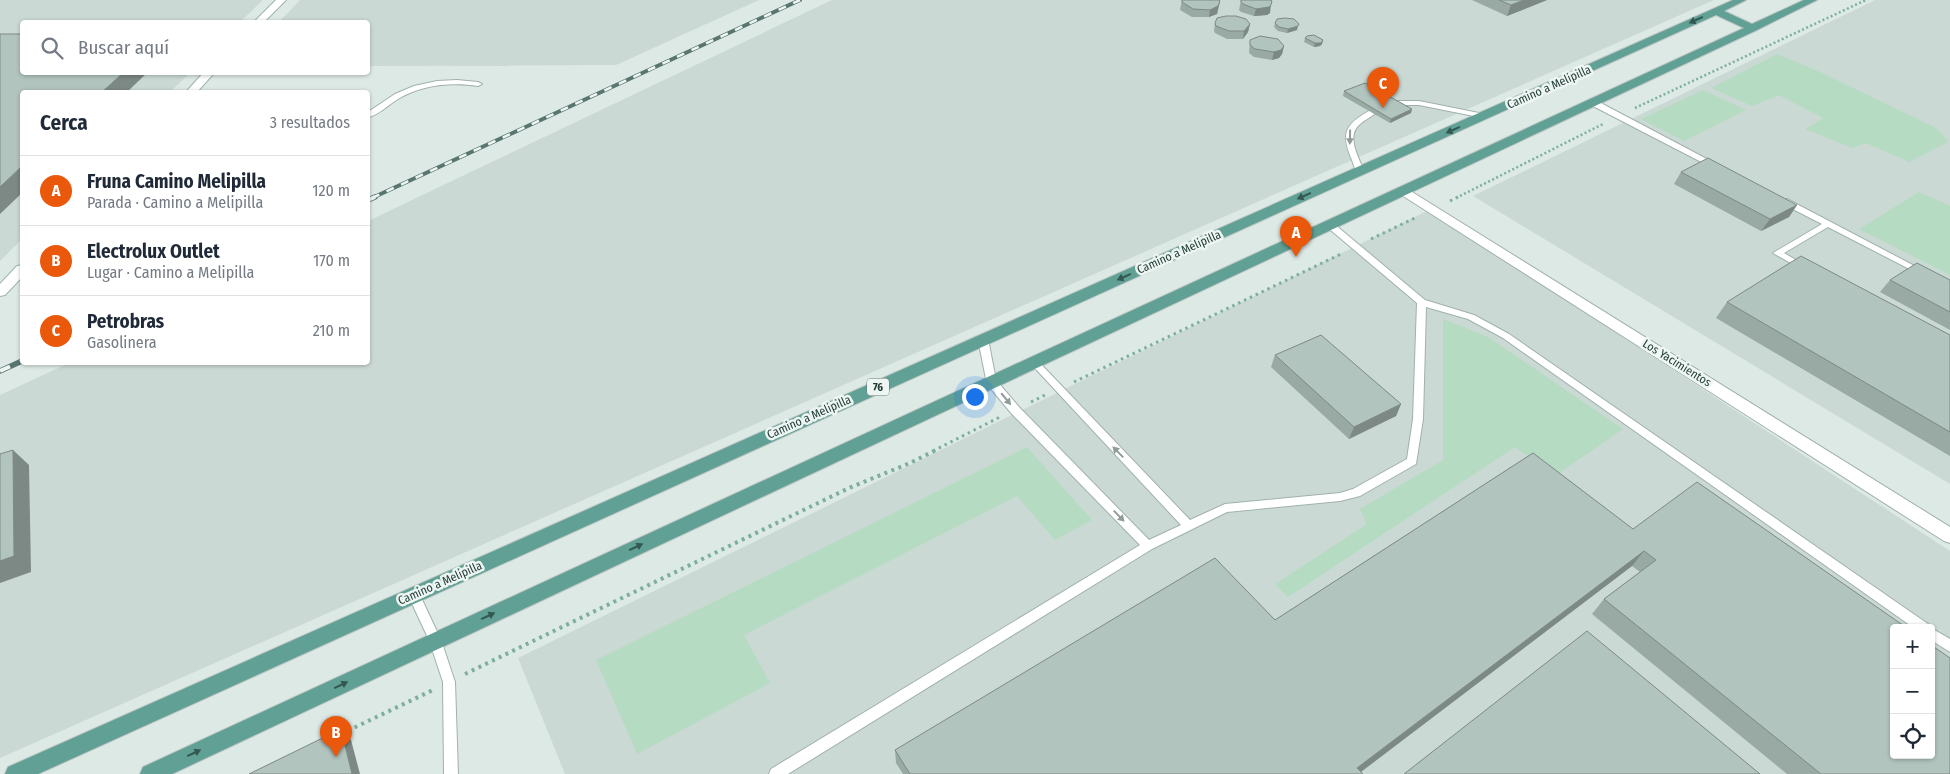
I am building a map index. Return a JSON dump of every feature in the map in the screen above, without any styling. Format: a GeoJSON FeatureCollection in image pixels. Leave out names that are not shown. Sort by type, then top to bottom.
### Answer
{"type":"FeatureCollection","features":[{"type":"Feature","properties":{"kind":"main road","name":"Camino a Melipilla"},"geometry":{"type":"LineString","coordinates":[[15,774],[1741,0]]}},
{"type":"Feature","properties":{"kind":"main road"},"geometry":{"type":"LineString","coordinates":[[150,774],[1812,0]]}},
{"type":"Feature","properties":{"kind":"main road"},"geometry":{"type":"LineString","coordinates":[[1716,11],[1753,28]]}},
{"type":"Feature","properties":{"kind":"street"},"geometry":{"type":"LineString","coordinates":[[261,20],[281,0]]}},
{"type":"Feature","properties":{"kind":"street"},"geometry":{"type":"LineString","coordinates":[[193,90],[207,75]]}},
{"type":"Feature","properties":{"kind":"street","name":"Los Yacimientos"},"geometry":{"type":"LineString","coordinates":[[1404,191],[1950,536]]}},
{"type":"Feature","properties":{"kind":"street"},"geometry":{"type":"LineString","coordinates":[[0,292],[20,271]]}},
{"type":"Feature","properties":{"kind":"lane"},"geometry":{"type":"LineString","coordinates":[[370,114],[397,96],[420,87],[445,82],[478,84]]}},
{"type":"Feature","properties":{"kind":"lane"},"geometry":{"type":"LineString","coordinates":[[1394,103],[1419,103],[1484,116]]}},
{"type":"Feature","properties":{"kind":"lane"},"geometry":{"type":"LineString","coordinates":[[1594,103],[1724,170]]}},
{"type":"Feature","properties":{"kind":"lane"},"geometry":{"type":"LineString","coordinates":[[1360,171],[1350,145],[1349,133],[1351,127],[1358,119],[1372,113]]}},
{"type":"Feature","properties":{"kind":"lane"},"geometry":{"type":"LineString","coordinates":[[1776,197],[1933,278]]}},
{"type":"Feature","properties":{"kind":"lane"},"geometry":{"type":"LineString","coordinates":[[1812,271],[1777,253],[1828,224]]}},
{"type":"Feature","properties":{"kind":"lane"},"geometry":{"type":"LineString","coordinates":[[1330,225],[1422,302],[1471,317],[1506,336],[1918,624]]}},
{"type":"Feature","properties":{"kind":"lane"},"geometry":{"type":"LineString","coordinates":[[776,774],[1148,546],[1188,525],[1225,508],[1340,497],[1356,493],[1412,462],[1418,419],[1422,302]]}},
{"type":"Feature","properties":{"kind":"lane"},"geometry":{"type":"LineString","coordinates":[[983,339],[991,382],[1015,410],[1148,546]]}},
{"type":"Feature","properties":{"kind":"lane"},"geometry":{"type":"LineString","coordinates":[[1034,362],[1058,390],[1188,525]]}},
{"type":"Feature","properties":{"kind":"lane"},"geometry":{"type":"LineString","coordinates":[[414,595],[436,640],[449,682],[451,774]]}},
{"type":"Feature","properties":{"kind":"lane"},"geometry":{"type":"LineString","coordinates":[[1935,636],[1950,646]]}},
{"type":"Feature","properties":{"kind":"shaded area"},"geometry":{"type":"Polygon","coordinates":[[[0,0],[263,0],[242,20],[20,20],[20,75],[188,75],[172,90],[20,90],[20,241],[0,261],[0,0]]]}},
{"type":"Feature","properties":{"kind":"shaded area"},"geometry":{"type":"Polygon","coordinates":[[[300,0],[759,0],[616,65],[370,66],[370,20],[281,20],[300,0]]]}},
{"type":"Feature","properties":{"kind":"shaded area"},"geometry":{"type":"Polygon","coordinates":[[[832,0],[1714,0],[0,758],[0,395],[65,365],[370,365],[370,220],[832,0]]]}},
{"type":"Feature","properties":{"kind":"shaded area"},"geometry":{"type":"Polygon","coordinates":[[[1875,0],[1950,0],[1950,484],[1473,196],[1875,0]]]}},
{"type":"Feature","properties":{"kind":"shaded area"},"geometry":{"type":"Polygon","coordinates":[[[1429,210],[1950,551],[1950,774],[565,774],[518,658],[1429,210]]]}},
{"type":"Feature","properties":{"kind":"green space"},"geometry":{"type":"Polygon","coordinates":[[[1777,54],[1820,72],[1934,127],[1948,142],[1909,162],[1866,143],[1853,148],[1805,129],[1823,118],[1779,95],[1752,106],[1711,88],[1777,54]]]}},
{"type":"Feature","properties":{"kind":"green space"},"geometry":{"type":"Polygon","coordinates":[[[1703,90],[1746,110],[1684,141],[1641,119],[1703,90]]]}},
{"type":"Feature","properties":{"kind":"green space"},"geometry":{"type":"Polygon","coordinates":[[[1919,192],[1950,206],[1950,275],[1859,229],[1919,192]]]}},
{"type":"Feature","properties":{"kind":"green space"},"geometry":{"type":"Polygon","coordinates":[[[1443,319],[1488,337],[1623,429],[1555,476],[1515,447],[1288,597],[1275,584],[1367,524],[1360,509],[1443,460],[1443,319]]]}},
{"type":"Feature","properties":{"kind":"green space"},"geometry":{"type":"Polygon","coordinates":[[[1027,447],[1092,520],[1055,540],[1017,496],[744,635],[770,683],[637,754],[596,660],[1027,447]]]}},
{"type":"Feature","properties":{"kind":"building"},"geometry":{"type":"Polygon","coordinates":[[[1182,0],[1220,1],[1218,6],[1210,10],[1193,9],[1182,2],[1182,0]]]}},
{"type":"Feature","properties":{"kind":"building"},"geometry":{"type":"Polygon","coordinates":[[[1241,0],[1272,1],[1269,7],[1256,9],[1243,4],[1241,0]]]}},
{"type":"Feature","properties":{"kind":"building"},"geometry":{"type":"Polygon","coordinates":[[[1499,0],[1524,0],[1511,5],[1499,0]]]}},
{"type":"Feature","properties":{"kind":"building"},"geometry":{"type":"Polygon","coordinates":[[[1226,16],[1246,19],[1250,24],[1244,31],[1229,31],[1216,26],[1217,18],[1226,16]]]}},
{"type":"Feature","properties":{"kind":"building"},"geometry":{"type":"Polygon","coordinates":[[[1277,19],[1294,19],[1299,24],[1298,26],[1288,29],[1279,27],[1275,23],[1277,19]]]}},
{"type":"Feature","properties":{"kind":"building"},"geometry":{"type":"Polygon","coordinates":[[[0,34],[20,34],[20,75],[121,75],[104,90],[20,90],[20,168],[0,187],[0,34]]]}},
{"type":"Feature","properties":{"kind":"building"},"geometry":{"type":"Polygon","coordinates":[[[1314,35],[1323,40],[1321,43],[1315,43],[1305,38],[1314,35]]]}},
{"type":"Feature","properties":{"kind":"building"},"geometry":{"type":"Polygon","coordinates":[[[1260,36],[1278,39],[1284,46],[1281,50],[1274,52],[1255,49],[1250,45],[1250,40],[1260,36]]]}},
{"type":"Feature","properties":{"kind":"building"},"geometry":{"type":"Polygon","coordinates":[[[1365,83],[1412,109],[1391,119],[1344,91],[1365,83]]]}},
{"type":"Feature","properties":{"kind":"building"},"geometry":{"type":"Polygon","coordinates":[[[1708,158],[1797,205],[1770,219],[1681,172],[1708,158]]]}},
{"type":"Feature","properties":{"kind":"building"},"geometry":{"type":"Polygon","coordinates":[[[1801,256],[1950,335],[1950,432],[1727,302],[1801,256]]]}},
{"type":"Feature","properties":{"kind":"building"},"geometry":{"type":"Polygon","coordinates":[[[1917,263],[1950,280],[1950,312],[1890,280],[1917,263]]]}},
{"type":"Feature","properties":{"kind":"building"},"geometry":{"type":"Polygon","coordinates":[[[1321,335],[1401,404],[1354,427],[1275,355],[1321,335]]]}},
{"type":"Feature","properties":{"kind":"building"},"geometry":{"type":"Polygon","coordinates":[[[13,450],[14,556],[0,561],[0,454],[13,450]]]}},
{"type":"Feature","properties":{"kind":"building"},"geometry":{"type":"Polygon","coordinates":[[[1533,453],[1633,529],[1697,482],[1901,624],[1890,624],[1890,759],[1935,759],[1935,648],[1950,658],[1950,774],[1821,774],[1604,599],[1656,560],[1644,551],[1357,768],[1363,774],[910,774],[895,750],[1215,558],[1275,620],[1533,453]]]}},
{"type":"Feature","properties":{"kind":"building"},"geometry":{"type":"Polygon","coordinates":[[[1587,631],[1760,774],[1404,774],[1587,631]]]}},
{"type":"Feature","properties":{"kind":"building"},"geometry":{"type":"Polygon","coordinates":[[[341,729],[352,774],[249,774],[341,729]]]}},
{"type":"Feature","properties":{"kind":"railway"},"geometry":{"type":"LineString","coordinates":[[372,198],[800,0]]}},
{"type":"Feature","properties":{"kind":"railway"},"geometry":{"type":"LineString","coordinates":[[370,199],[375,197]]}},
{"type":"Feature","properties":{"kind":"railway"},"geometry":{"type":"LineString","coordinates":[[0,371],[20,362]]}},
{"type":"Feature","properties":{"kind":"place","name":"Petrobras"},"geometry":{"type":"Point","coordinates":[1383,108]}},
{"type":"Feature","properties":{"kind":"place","name":"Fruna Camino Melipilla"},"geometry":{"type":"Point","coordinates":[1296,257]}},
{"type":"Feature","properties":{"kind":"place","name":"Electrolux Outlet"},"geometry":{"type":"Point","coordinates":[336,757]}}]}
